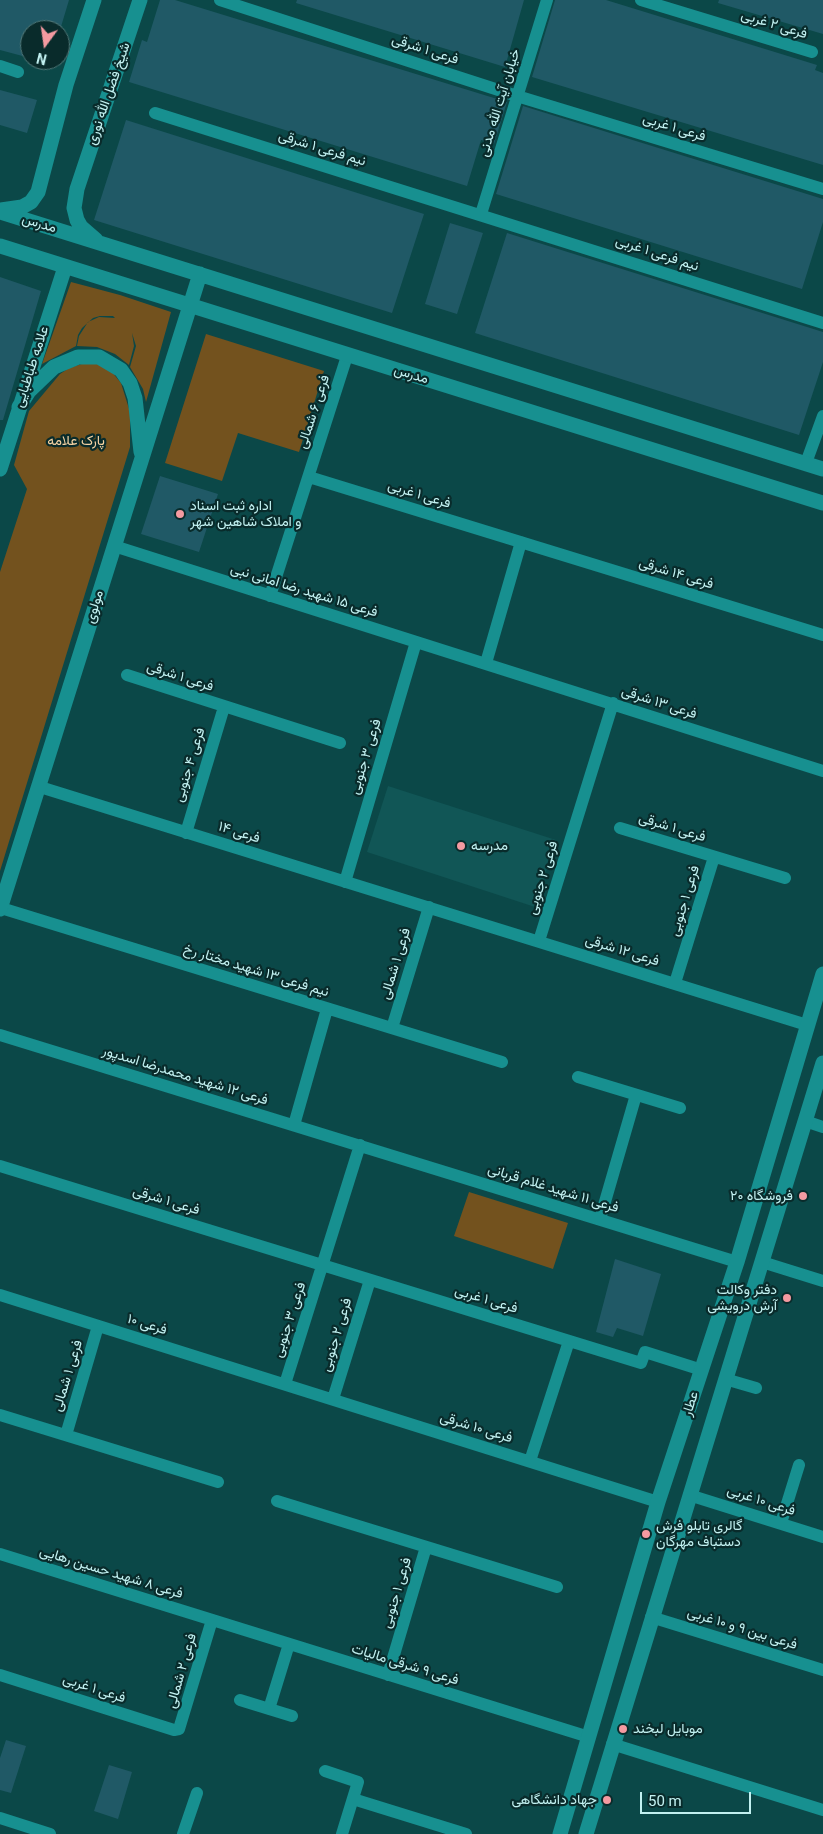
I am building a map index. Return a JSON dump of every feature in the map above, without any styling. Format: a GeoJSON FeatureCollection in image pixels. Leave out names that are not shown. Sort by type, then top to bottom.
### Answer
{"type":"FeatureCollection","features":[{"type":"Feature","properties":{"kind":"main road"},"geometry":{"type":"LineString","coordinates":[[0,211],[22,207],[31,202],[38,192],[64,93],[94,0]]}},
{"type":"Feature","properties":{"kind":"main road","name":"شیخ فضل الله نوری"},"geometry":{"type":"LineString","coordinates":[[100,243],[81,227],[76,220],[74,208],[77,189],[140,0]]}},
{"type":"Feature","properties":{"kind":"main road","name":"مدرس"},"geometry":{"type":"LineString","coordinates":[[0,211],[823,468]]}},
{"type":"Feature","properties":{"kind":"main road","name":"مدرس"},"geometry":{"type":"LineString","coordinates":[[0,246],[823,503]]}},
{"type":"Feature","properties":{"kind":"main road","name":"علامه طباطبایی"},"geometry":{"type":"LineString","coordinates":[[0,469],[65,267]]}},
{"type":"Feature","properties":{"kind":"main road","name":"مولوی"},"geometry":{"type":"LineString","coordinates":[[0,909],[40,787],[200,274]]}},
{"type":"Feature","properties":{"kind":"main road"},"geometry":{"type":"LineString","coordinates":[[19,407],[28,391],[54,367],[78,357],[99,357],[121,370],[130,383],[136,398],[142,458]]}},
{"type":"Feature","properties":{"kind":"main road","name":"عطار"},"geometry":{"type":"LineString","coordinates":[[560,1834],[658,1502],[737,1262],[823,974]]}},
{"type":"Feature","properties":{"kind":"main road","name":"عطار"},"geometry":{"type":"LineString","coordinates":[[586,1834],[651,1617],[823,1063]]}},
{"type":"Feature","properties":{"kind":"street","name":"فرعی ۱ شرقی"},"geometry":{"type":"LineString","coordinates":[[220,0],[517,96]]}},
{"type":"Feature","properties":{"kind":"street","name":"خیابان آیت الله مدنی"},"geometry":{"type":"LineString","coordinates":[[481,214],[547,0]]}},
{"type":"Feature","properties":{"kind":"street","name":"فرعی ۲ غربی"},"geometry":{"type":"LineString","coordinates":[[641,0],[812,52]]}},
{"type":"Feature","properties":{"kind":"street"},"geometry":{"type":"LineString","coordinates":[[0,66],[18,72]]}},
{"type":"Feature","properties":{"kind":"street","name":"فرعی ۱ غربی"},"geometry":{"type":"LineString","coordinates":[[517,96],[823,189]]}},
{"type":"Feature","properties":{"kind":"street","name":"نیم فرعی ۱ شرقی"},"geometry":{"type":"LineString","coordinates":[[154,113],[481,214]]}},
{"type":"Feature","properties":{"kind":"street","name":"نیم فرعی ۱ غربی"},"geometry":{"type":"LineString","coordinates":[[481,214],[823,323]]}},
{"type":"Feature","properties":{"kind":"street","name":"فرعی ۶ شمالی"},"geometry":{"type":"LineString","coordinates":[[309,477],[348,356]]}},
{"type":"Feature","properties":{"kind":"street"},"geometry":{"type":"LineString","coordinates":[[806,463],[823,416]]}},
{"type":"Feature","properties":{"kind":"street","name":"فرعی ۱ غربی"},"geometry":{"type":"LineString","coordinates":[[309,477],[521,542]]}},
{"type":"Feature","properties":{"kind":"street"},"geometry":{"type":"LineString","coordinates":[[270,596],[309,477]]}},
{"type":"Feature","properties":{"kind":"street"},"geometry":{"type":"LineString","coordinates":[[486,664],[521,542]]}},
{"type":"Feature","properties":{"kind":"street","name":"فرعی ۱۴ شرقی"},"geometry":{"type":"LineString","coordinates":[[521,542],[823,634]]}},
{"type":"Feature","properties":{"kind":"street","name":"فرعی ۱۵ شهید رضا امانی نبی"},"geometry":{"type":"LineString","coordinates":[[114,546],[486,664]]}},
{"type":"Feature","properties":{"kind":"street","name":"فرعی ۳ جنوبی"},"geometry":{"type":"LineString","coordinates":[[345,882],[416,642]]}},
{"type":"Feature","properties":{"kind":"street","name":"فرعی ۱۳ شرقی"},"geometry":{"type":"LineString","coordinates":[[486,664],[823,771]]}},
{"type":"Feature","properties":{"kind":"street","name":"فرعی ۱ شرقی"},"geometry":{"type":"LineString","coordinates":[[127,675],[224,707]]}},
{"type":"Feature","properties":{"kind":"street","name":"فرعی ۲ جنوبی"},"geometry":{"type":"LineString","coordinates":[[540,941],[613,704]]}},
{"type":"Feature","properties":{"kind":"street"},"geometry":{"type":"LineString","coordinates":[[224,707],[340,743]]}},
{"type":"Feature","properties":{"kind":"street","name":"فرعی ۴ جنوبی"},"geometry":{"type":"LineString","coordinates":[[186,833],[224,707]]}},
{"type":"Feature","properties":{"kind":"street","name":"فرعی ۱۴"},"geometry":{"type":"LineString","coordinates":[[40,787],[429,908]]}},
{"type":"Feature","properties":{"kind":"street","name":"فرعی ۱ شرقی"},"geometry":{"type":"LineString","coordinates":[[620,828],[714,857]]}},
{"type":"Feature","properties":{"kind":"street"},"geometry":{"type":"LineString","coordinates":[[714,857],[785,878]]}},
{"type":"Feature","properties":{"kind":"street","name":"فرعی ۱ جنوبی"},"geometry":{"type":"LineString","coordinates":[[675,983],[714,857]]}},
{"type":"Feature","properties":{"kind":"street","name":"فرعی ۱۲ شرقی"},"geometry":{"type":"LineString","coordinates":[[429,908],[807,1025]]}},
{"type":"Feature","properties":{"kind":"street","name":"فرعی ۱ شمالی"},"geometry":{"type":"LineString","coordinates":[[392,1028],[429,908]]}},
{"type":"Feature","properties":{"kind":"street","name":"نیم فرعی ۱۳ شهید مختار رخ"},"geometry":{"type":"LineString","coordinates":[[0,909],[502,1062]]}},
{"type":"Feature","properties":{"kind":"street"},"geometry":{"type":"LineString","coordinates":[[294,1125],[327,1008]]}},
{"type":"Feature","properties":{"kind":"street","name":"فرعی ۱۲ شهید محمدرضا اسدپور"},"geometry":{"type":"LineString","coordinates":[[0,1035],[360,1145]]}},
{"type":"Feature","properties":{"kind":"street"},"geometry":{"type":"LineString","coordinates":[[578,1077],[680,1108]]}},
{"type":"Feature","properties":{"kind":"street"},"geometry":{"type":"LineString","coordinates":[[600,1219],[636,1095]]}},
{"type":"Feature","properties":{"kind":"street"},"geometry":{"type":"LineString","coordinates":[[805,1121],[823,1127]]}},
{"type":"Feature","properties":{"kind":"street"},"geometry":{"type":"LineString","coordinates":[[323,1265],[360,1145]]}},
{"type":"Feature","properties":{"kind":"street","name":"فرعی ۱۱ شهید غلام قربانی"},"geometry":{"type":"LineString","coordinates":[[360,1145],[737,1262]]}},
{"type":"Feature","properties":{"kind":"street","name":"فرعی ۱ شرقی"},"geometry":{"type":"LineString","coordinates":[[0,1166],[323,1265]]}},
{"type":"Feature","properties":{"kind":"street"},"geometry":{"type":"LineString","coordinates":[[762,1262],[823,1282]]}},
{"type":"Feature","properties":{"kind":"street","name":"فرعی ۱ غربی"},"geometry":{"type":"LineString","coordinates":[[323,1265],[641,1363],[645,1352],[702,1370]]}},
{"type":"Feature","properties":{"kind":"street","name":"فرعی ۳ جنوبی"},"geometry":{"type":"LineString","coordinates":[[285,1384],[323,1265]]}},
{"type":"Feature","properties":{"kind":"street","name":"فرعی ۲ جنوبی"},"geometry":{"type":"LineString","coordinates":[[333,1399],[370,1280]]}},
{"type":"Feature","properties":{"kind":"street","name":"فرعی ۱۰"},"geometry":{"type":"LineString","coordinates":[[0,1295],[285,1384]]}},
{"type":"Feature","properties":{"kind":"street","name":"فرعی ۱ شمالی"},"geometry":{"type":"LineString","coordinates":[[66,1435],[98,1326]]}},
{"type":"Feature","properties":{"kind":"street"},"geometry":{"type":"LineString","coordinates":[[530,1461],[569,1341]]}},
{"type":"Feature","properties":{"kind":"street"},"geometry":{"type":"LineString","coordinates":[[725,1379],[756,1388]]}},
{"type":"Feature","properties":{"kind":"street","name":"فرعی ۱۰ شرقی"},"geometry":{"type":"LineString","coordinates":[[285,1384],[658,1502]]}},
{"type":"Feature","properties":{"kind":"street"},"geometry":{"type":"LineString","coordinates":[[0,1415],[218,1482]]}},
{"type":"Feature","properties":{"kind":"street"},"geometry":{"type":"LineString","coordinates":[[781,1524],[799,1465]]}},
{"type":"Feature","properties":{"kind":"street","name":"فرعی ۱۰ غربی"},"geometry":{"type":"LineString","coordinates":[[689,1494],[823,1537]]}},
{"type":"Feature","properties":{"kind":"street"},"geometry":{"type":"LineString","coordinates":[[277,1501],[557,1587]]}},
{"type":"Feature","properties":{"kind":"street","name":"فرعی ۱ جنوبی"},"geometry":{"type":"LineString","coordinates":[[388,1675],[426,1548]]}},
{"type":"Feature","properties":{"kind":"street","name":"فرعی ۸ شهید حسین رهایی"},"geometry":{"type":"LineString","coordinates":[[0,1554],[212,1620]]}},
{"type":"Feature","properties":{"kind":"street","name":"فرعی بین ۹ و ۱۰ غربی"},"geometry":{"type":"LineString","coordinates":[[651,1617],[823,1670]]}},
{"type":"Feature","properties":{"kind":"street","name":"فرعی ۹ شرقی مالیات"},"geometry":{"type":"LineString","coordinates":[[212,1620],[589,1737]]}},
{"type":"Feature","properties":{"kind":"street","name":"فرعی ۲ شمالی"},"geometry":{"type":"LineString","coordinates":[[179,1729],[212,1620]]}},
{"type":"Feature","properties":{"kind":"street"},"geometry":{"type":"LineString","coordinates":[[269,1709],[289,1644]]}},
{"type":"Feature","properties":{"kind":"street","name":"فرعی ۱ غربی"},"geometry":{"type":"LineString","coordinates":[[0,1675],[174,1730],[179,1729]]}},
{"type":"Feature","properties":{"kind":"street"},"geometry":{"type":"LineString","coordinates":[[240,1700],[292,1716]]}},
{"type":"Feature","properties":{"kind":"street"},"geometry":{"type":"LineString","coordinates":[[612,1744],[823,1810]]}},
{"type":"Feature","properties":{"kind":"street"},"geometry":{"type":"LineString","coordinates":[[325,1772],[358,1782],[342,1834]]}},
{"type":"Feature","properties":{"kind":"street"},"geometry":{"type":"LineString","coordinates":[[182,1834],[197,1793]]}},
{"type":"Feature","properties":{"kind":"street"},"geometry":{"type":"LineString","coordinates":[[353,1799],[466,1834]]}},
{"type":"Feature","properties":{"kind":"street"},"geometry":{"type":"LineString","coordinates":[[0,1818],[50,1834]]}},
{"type":"Feature","properties":{"kind":"shaded area","name":"مدرسه"},"geometry":{"type":"Polygon","coordinates":[[[388,786],[556,840],[535,907],[367,852],[388,786]]]}},
{"type":"Feature","properties":{"kind":"green space"},"geometry":{"type":"Polygon","coordinates":[[[71,282],[120,295],[171,312],[146,402],[143,389],[130,367],[136,346],[132,333],[134,346],[129,365],[115,354],[97,347],[77,346],[79,336],[87,323],[78,335],[76,346],[42,364],[71,282]],[[100,316],[89,321],[99,317],[115,318],[113,316],[100,316]]]}},
{"type":"Feature","properties":{"kind":"green space"},"geometry":{"type":"Polygon","coordinates":[[[206,334],[324,371],[299,452],[238,433],[222,481],[165,463],[206,334]]]}},
{"type":"Feature","properties":{"kind":"green space","name":"پارک علامه"},"geometry":{"type":"Polygon","coordinates":[[[88,362],[98,364],[112,372],[121,383],[130,412],[130,447],[0,871],[0,572],[27,489],[14,465],[29,411],[60,374],[69,368],[88,362]]]}},
{"type":"Feature","properties":{"kind":"green space"},"geometry":{"type":"Polygon","coordinates":[[[469,1192],[568,1223],[553,1269],[454,1236],[469,1192]]]}},
{"type":"Feature","properties":{"kind":"building"},"geometry":{"type":"Polygon","coordinates":[[[0,0],[69,0],[63,20],[20,20],[20,55],[0,50],[0,0]]]}},
{"type":"Feature","properties":{"kind":"building"},"geometry":{"type":"Polygon","coordinates":[[[160,0],[175,0],[507,102],[494,144],[481,140],[467,186],[129,82],[142,40],[147,42],[160,0]]]}},
{"type":"Feature","properties":{"kind":"building"},"geometry":{"type":"Polygon","coordinates":[[[297,0],[524,0],[505,67],[296,3],[297,0]]]}},
{"type":"Feature","properties":{"kind":"building"},"geometry":{"type":"Polygon","coordinates":[[[555,0],[606,0],[817,65],[815,70],[823,73],[823,165],[532,77],[555,0]]]}},
{"type":"Feature","properties":{"kind":"building"},"geometry":{"type":"Polygon","coordinates":[[[719,0],[823,0],[823,34],[718,3],[719,0]]]}},
{"type":"Feature","properties":{"kind":"building"},"geometry":{"type":"Polygon","coordinates":[[[0,90],[37,100],[27,133],[0,125],[0,90]]]}},
{"type":"Feature","properties":{"kind":"building"},"geometry":{"type":"Polygon","coordinates":[[[523,106],[823,199],[823,222],[802,289],[496,194],[523,106]]]}},
{"type":"Feature","properties":{"kind":"building"},"geometry":{"type":"Polygon","coordinates":[[[126,120],[424,214],[392,313],[94,220],[126,120]]]}},
{"type":"Feature","properties":{"kind":"building"},"geometry":{"type":"Polygon","coordinates":[[[450,223],[483,233],[457,314],[425,304],[450,223]]]}},
{"type":"Feature","properties":{"kind":"building"},"geometry":{"type":"Polygon","coordinates":[[[507,233],[823,332],[823,362],[799,435],[475,333],[507,233]]]}},
{"type":"Feature","properties":{"kind":"building"},"geometry":{"type":"Polygon","coordinates":[[[0,277],[41,291],[3,420],[0,420],[0,277]]]}},
{"type":"Feature","properties":{"kind":"building","name":"اداره ثبت اسناد و املاک شاهین شهر"},"geometry":{"type":"Polygon","coordinates":[[[160,476],[218,494],[199,552],[141,534],[160,476]]]}},
{"type":"Feature","properties":{"kind":"building"},"geometry":{"type":"Polygon","coordinates":[[[615,1259],[661,1274],[643,1336],[617,1328],[613,1337],[596,1332],[615,1259]]]}},
{"type":"Feature","properties":{"kind":"building"},"geometry":{"type":"Polygon","coordinates":[[[6,1740],[26,1746],[11,1793],[0,1790],[0,1758],[6,1740]]]}},
{"type":"Feature","properties":{"kind":"building"},"geometry":{"type":"Polygon","coordinates":[[[109,1765],[132,1772],[118,1819],[94,1811],[109,1765]]]}},
{"type":"Feature","properties":{"kind":"place","name":"اداره ثبت اسناد و املاک شاهین شهر"},"geometry":{"type":"Point","coordinates":[180,514]}},
{"type":"Feature","properties":{"kind":"place","name":"مدرسه"},"geometry":{"type":"Point","coordinates":[461,846]}},
{"type":"Feature","properties":{"kind":"place","name":"فروشگاه ۲۰"},"geometry":{"type":"Point","coordinates":[803,1196]}},
{"type":"Feature","properties":{"kind":"place","name":"دفتر وکالت آرش درویشی"},"geometry":{"type":"Point","coordinates":[787,1298]}},
{"type":"Feature","properties":{"kind":"place","name":"گالری تابلو فرش دستباف مهرگان"},"geometry":{"type":"Point","coordinates":[646,1534]}},
{"type":"Feature","properties":{"kind":"place","name":"موبایل لبخند"},"geometry":{"type":"Point","coordinates":[623,1729]}},
{"type":"Feature","properties":{"kind":"place","name":"جهاد دانشگاهی"},"geometry":{"type":"Point","coordinates":[607,1800]}}]}
